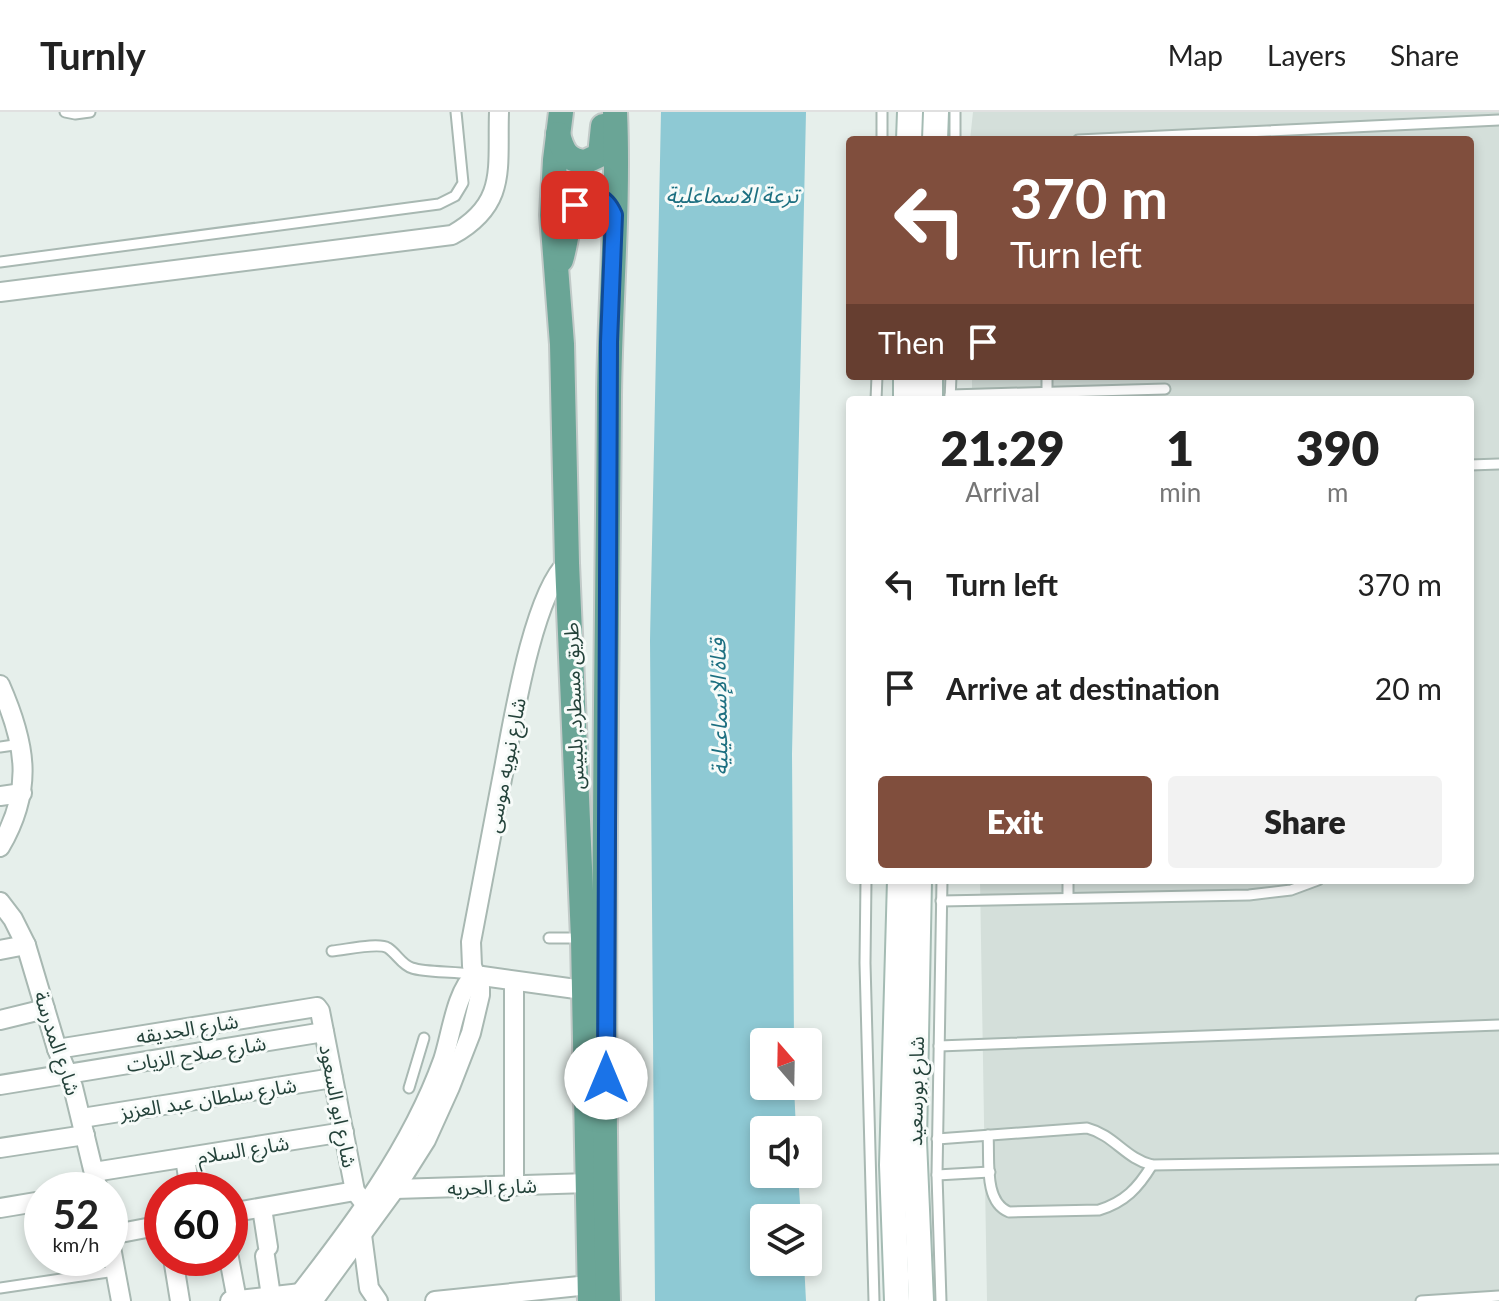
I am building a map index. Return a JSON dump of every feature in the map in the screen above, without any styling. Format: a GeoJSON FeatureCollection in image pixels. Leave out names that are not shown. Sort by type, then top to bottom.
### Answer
{"type":"FeatureCollection","features":[{"type":"Feature","properties":{"kind":"main road"},"geometry":{"type":"LineString","coordinates":[[560,123],[563,151],[576,161],[593,160],[600,155],[602,147],[604,112]]}},
{"type":"Feature","properties":{"kind":"main road","name":"طريق مسطرد, بلبيس"},"geometry":{"type":"LineString","coordinates":[[596,1296],[606,974],[609,373],[615,112]]}},
{"type":"Feature","properties":{"kind":"main road"},"geometry":{"type":"LineString","coordinates":[[909,136],[910,112]]}},
{"type":"Feature","properties":{"kind":"main road"},"geometry":{"type":"LineString","coordinates":[[935,136],[936,112]]}},
{"type":"Feature","properties":{"kind":"main road","name":"طريق مسطرد, بلبيس"},"geometry":{"type":"LineString","coordinates":[[560,123],[552,215],[558,269],[589,1183],[596,1296]]}},
{"type":"Feature","properties":{"kind":"main road"},"geometry":{"type":"LineString","coordinates":[[558,269],[572,213],[580,199],[588,195],[604,199],[614,215]]}},
{"type":"Feature","properties":{"kind":"main road","name":"شارع بورسعيد"},"geometry":{"type":"LineString","coordinates":[[897,1301],[892,1165],[900,884]]}},
{"type":"Feature","properties":{"kind":"main road","name":"شارع بورسعيد"},"geometry":{"type":"LineString","coordinates":[[919,884],[914,1141],[921,1301]]}},
{"type":"Feature","properties":{"kind":"street"},"geometry":{"type":"LineString","coordinates":[[0,292],[452,235],[472,224],[487,207],[496,187],[499,112]]}},
{"type":"Feature","properties":{"kind":"street","name":"شارع نبويه موسى"},"geometry":{"type":"LineString","coordinates":[[303,1298],[362,1235],[395,1189],[426,1140],[466,1047],[480,995],[471,942],[518,695],[551,585],[567,563]]}},
{"type":"Feature","properties":{"kind":"street"},"geometry":{"type":"LineString","coordinates":[[0,685],[15,719],[21,744],[22,793],[13,824],[0,847]]}},
{"type":"Feature","properties":{"kind":"street"},"geometry":{"type":"LineString","coordinates":[[0,796],[22,793]]}},
{"type":"Feature","properties":{"kind":"street","name":"شارع المدرسة"},"geometry":{"type":"LineString","coordinates":[[0,902],[26,945],[84,1126],[94,1172]]}},
{"type":"Feature","properties":{"kind":"street"},"geometry":{"type":"LineString","coordinates":[[0,950],[26,945]]}},
{"type":"Feature","properties":{"kind":"street"},"geometry":{"type":"LineString","coordinates":[[230,1301],[271,1296],[303,1298],[360,1197],[404,1146],[439,1070],[469,980],[475,975],[583,990]]}},
{"type":"Feature","properties":{"kind":"street"},"geometry":{"type":"LineString","coordinates":[[514,981],[514,1186]]}},
{"type":"Feature","properties":{"kind":"street","name":"شارع ابو السعود"},"geometry":{"type":"LineString","coordinates":[[317,1007],[360,1197]]}},
{"type":"Feature","properties":{"kind":"street","name":"شارع الحديقه"},"geometry":{"type":"LineString","coordinates":[[57,1049],[317,1007]]}},
{"type":"Feature","properties":{"kind":"street"},"geometry":{"type":"LineString","coordinates":[[0,1020],[45,1009]]}},
{"type":"Feature","properties":{"kind":"street","name":"شارع صلاح الزيات"},"geometry":{"type":"LineString","coordinates":[[0,1085],[324,1032]]}},
{"type":"Feature","properties":{"kind":"street","name":"شارع سلطان عبد العزيز"},"geometry":{"type":"LineString","coordinates":[[0,1148],[84,1126],[333,1078]]}},
{"type":"Feature","properties":{"kind":"street","name":"شارع السلام"},"geometry":{"type":"LineString","coordinates":[[128,1173],[185,1158],[344,1132]]}},
{"type":"Feature","properties":{"kind":"street"},"geometry":{"type":"LineString","coordinates":[[185,1158],[187,1172]]}},
{"type":"Feature","properties":{"kind":"street","name":"شارع الحريه"},"geometry":{"type":"LineString","coordinates":[[395,1189],[589,1183]]}},
{"type":"Feature","properties":{"kind":"street"},"geometry":{"type":"LineString","coordinates":[[248,1210],[360,1197]]}},
{"type":"Feature","properties":{"kind":"street"},"geometry":{"type":"LineString","coordinates":[[0,1208],[24,1204]]}},
{"type":"Feature","properties":{"kind":"street"},"geometry":{"type":"LineString","coordinates":[[262,1208],[271,1296]]}},
{"type":"Feature","properties":{"kind":"street"},"geometry":{"type":"LineString","coordinates":[[362,1235],[369,1288],[377,1301]]}},
{"type":"Feature","properties":{"kind":"street"},"geometry":{"type":"LineString","coordinates":[[116,1276],[121,1301]]}},
{"type":"Feature","properties":{"kind":"street"},"geometry":{"type":"LineString","coordinates":[[176,1276],[180,1301]]}},
{"type":"Feature","properties":{"kind":"street"},"geometry":{"type":"LineString","coordinates":[[232,1276],[237,1300]]}},
{"type":"Feature","properties":{"kind":"street"},"geometry":{"type":"LineString","coordinates":[[435,1301],[596,1296]]}},
{"type":"Feature","properties":{"kind":"lane"},"geometry":{"type":"LineString","coordinates":[[65,112],[90,112]]}},
{"type":"Feature","properties":{"kind":"lane"},"geometry":{"type":"LineString","coordinates":[[0,262],[439,204],[455,196],[463,183],[456,112]]}},
{"type":"Feature","properties":{"kind":"lane"},"geometry":{"type":"LineString","coordinates":[[882,112],[882,136]]}},
{"type":"Feature","properties":{"kind":"lane"},"geometry":{"type":"LineString","coordinates":[[955,112],[955,136]]}},
{"type":"Feature","properties":{"kind":"lane"},"geometry":{"type":"LineString","coordinates":[[1162,136],[1499,120]]}},
{"type":"Feature","properties":{"kind":"lane"},"geometry":{"type":"LineString","coordinates":[[1047,380],[1047,394]]}},
{"type":"Feature","properties":{"kind":"lane"},"geometry":{"type":"LineString","coordinates":[[995,396],[1165,389]]}},
{"type":"Feature","properties":{"kind":"lane"},"geometry":{"type":"LineString","coordinates":[[1474,465],[1499,464]]}},
{"type":"Feature","properties":{"kind":"lane"},"geometry":{"type":"LineString","coordinates":[[0,747],[21,744]]}},
{"type":"Feature","properties":{"kind":"lane"},"geometry":{"type":"LineString","coordinates":[[866,884],[865,963],[874,1301]]}},
{"type":"Feature","properties":{"kind":"lane"},"geometry":{"type":"LineString","coordinates":[[941,1301],[937,1139],[942,884]]}},
{"type":"Feature","properties":{"kind":"lane"},"geometry":{"type":"LineString","coordinates":[[1068,884],[1068,898]]}},
{"type":"Feature","properties":{"kind":"lane"},"geometry":{"type":"LineString","coordinates":[[941,901],[1249,895],[1291,890],[1307,884]]}},
{"type":"Feature","properties":{"kind":"lane"},"geometry":{"type":"LineString","coordinates":[[549,938],[583,938]]}},
{"type":"Feature","properties":{"kind":"lane"},"geometry":{"type":"LineString","coordinates":[[332,951],[381,945],[391,949],[402,962],[415,969],[455,970],[475,975]]}},
{"type":"Feature","properties":{"kind":"lane"},"geometry":{"type":"LineString","coordinates":[[939,1046],[1499,1025]]}},
{"type":"Feature","properties":{"kind":"lane"},"geometry":{"type":"LineString","coordinates":[[409,1088],[424,1038]]}},
{"type":"Feature","properties":{"kind":"lane"},"geometry":{"type":"LineString","coordinates":[[417,1062],[439,1070]]}},
{"type":"Feature","properties":{"kind":"lane"},"geometry":{"type":"LineString","coordinates":[[937,1139],[1087,1128],[1110,1138],[1136,1160],[1152,1165],[1499,1159]]}},
{"type":"Feature","properties":{"kind":"lane"},"geometry":{"type":"LineString","coordinates":[[988,1135],[992,1197],[1003,1210],[1015,1213],[1099,1210],[1129,1196],[1138,1188],[1152,1165]]}},
{"type":"Feature","properties":{"kind":"lane"},"geometry":{"type":"LineString","coordinates":[[937,1175],[990,1172]]}},
{"type":"Feature","properties":{"kind":"lane"},"geometry":{"type":"LineString","coordinates":[[0,1288],[81,1276]]}},
{"type":"Feature","properties":{"kind":"lane"},"geometry":{"type":"LineString","coordinates":[[1421,1301],[1499,1296]]}},
{"type":"Feature","properties":{"kind":"shaded area"},"geometry":{"type":"Polygon","coordinates":[[[973,112],[1499,112],[1499,1301],[987,1301],[980,884],[1474,884],[1474,396],[972,396],[972,380],[1474,380],[1474,136],[970,136],[973,112]]]}},
{"type":"Feature","properties":{"kind":"water","name":"ترعة الاسماعلية"},"geometry":{"type":"Polygon","coordinates":[[[661,112],[806,112],[792,754],[794,1028],[750,1028],[750,1100],[795,1100],[795,1116],[750,1116],[750,1188],[799,1188],[800,1204],[750,1204],[750,1276],[805,1276],[806,1301],[655,1301],[650,640],[661,112]]]}},
{"type":"Feature","properties":{"kind":"route"},"geometry":{"type":"LineString","coordinates":[[575,205],[588,195],[597,196],[610,205],[614,215],[609,342],[606,1078]]}},
{"type":"Feature","properties":{"kind":"water label","name":"قناة الإسماعيلية"},"geometry":{"type":"Point","coordinates":[718,707]}}]}
